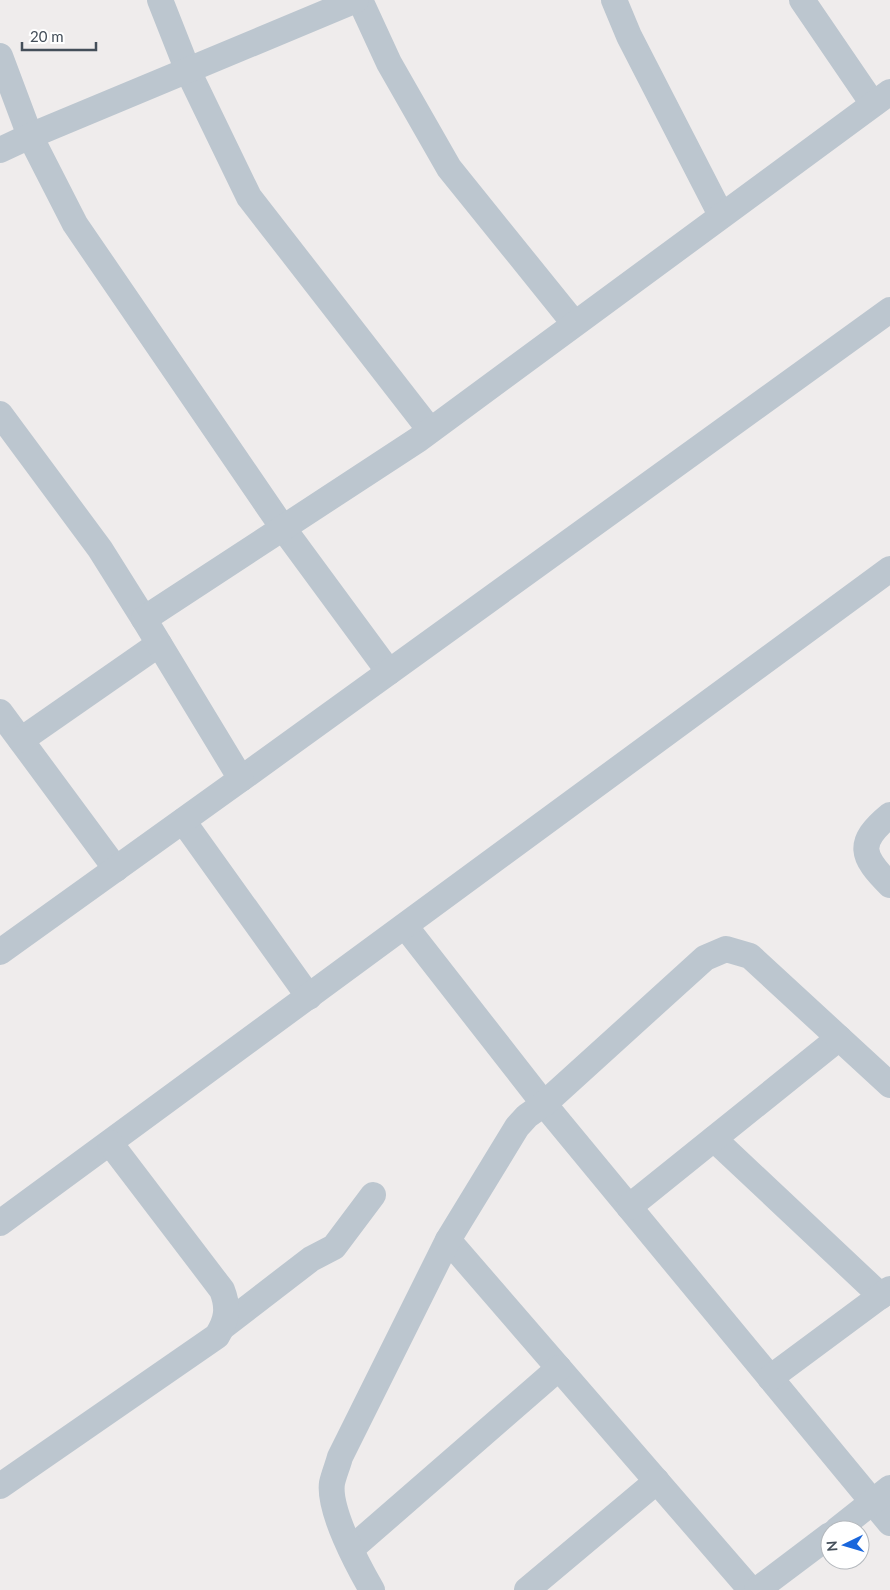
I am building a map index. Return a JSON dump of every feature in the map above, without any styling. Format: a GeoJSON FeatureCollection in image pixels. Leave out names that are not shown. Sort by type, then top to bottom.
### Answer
{"type":"FeatureCollection","features":[{"type":"Feature","properties":{"kind":"street"},"geometry":{"type":"LineString","coordinates":[[160,0],[188,70],[249,197],[430,430]]}},
{"type":"Feature","properties":{"kind":"street"},"geometry":{"type":"LineString","coordinates":[[0,150],[356,0]]}},
{"type":"Feature","properties":{"kind":"street"},"geometry":{"type":"LineString","coordinates":[[360,0],[389,63],[450,168],[574,323]]}},
{"type":"Feature","properties":{"kind":"street"},"geometry":{"type":"LineString","coordinates":[[614,0],[634,44],[721,215]]}},
{"type":"Feature","properties":{"kind":"street"},"geometry":{"type":"LineString","coordinates":[[144,619],[430,430],[882,98],[802,0]]}},
{"type":"Feature","properties":{"kind":"street"},"geometry":{"type":"LineString","coordinates":[[0,56],[30,136],[76,224],[283,528],[389,672]]}},
{"type":"Feature","properties":{"kind":"street"},"geometry":{"type":"LineString","coordinates":[[0,952],[890,310]]}},
{"type":"Feature","properties":{"kind":"street"},"geometry":{"type":"LineString","coordinates":[[0,414],[100,549],[241,778]]}},
{"type":"Feature","properties":{"kind":"street"},"geometry":{"type":"LineString","coordinates":[[0,1223],[890,569]]}},
{"type":"Feature","properties":{"kind":"street"},"geometry":{"type":"LineString","coordinates":[[21,740],[159,644]]}},
{"type":"Feature","properties":{"kind":"street"},"geometry":{"type":"LineString","coordinates":[[0,712],[116,868]]}},
{"type":"Feature","properties":{"kind":"street"},"geometry":{"type":"LineString","coordinates":[[890,815],[872,830],[866,844],[868,861],[890,885]]}},
{"type":"Feature","properties":{"kind":"street"},"geometry":{"type":"LineString","coordinates":[[183,820],[309,997]]}},
{"type":"Feature","properties":{"kind":"street"},"geometry":{"type":"LineString","coordinates":[[405,926],[544,1104],[770,1378],[882,1495],[890,1523]]}},
{"type":"Feature","properties":{"kind":"street"},"geometry":{"type":"LineString","coordinates":[[372,1590],[351,1549],[336,1510],[332,1484],[340,1457],[448,1240],[517,1127],[527,1116],[544,1104],[706,958],[726,949],[750,956],[890,1085]]}},
{"type":"Feature","properties":{"kind":"street"},"geometry":{"type":"LineString","coordinates":[[629,1207],[840,1038]]}},
{"type":"Feature","properties":{"kind":"street"},"geometry":{"type":"LineString","coordinates":[[714,1139],[886,1293],[770,1378]]}},
{"type":"Feature","properties":{"kind":"street"},"geometry":{"type":"LineString","coordinates":[[110,1143],[222,1290],[227,1314],[224,1326]]}},
{"type":"Feature","properties":{"kind":"street"},"geometry":{"type":"LineString","coordinates":[[0,1486],[217,1336],[224,1326],[311,1259],[334,1247],[373,1195]]}},
{"type":"Feature","properties":{"kind":"street"},"geometry":{"type":"LineString","coordinates":[[448,1240],[751,1590]]}},
{"type":"Feature","properties":{"kind":"street"},"geometry":{"type":"LineString","coordinates":[[351,1549],[559,1368]]}},
{"type":"Feature","properties":{"kind":"street"},"geometry":{"type":"LineString","coordinates":[[527,1590],[656,1481]]}},
{"type":"Feature","properties":{"kind":"street"},"geometry":{"type":"LineString","coordinates":[[850,1520],[882,1495]]}},
{"type":"Feature","properties":{"kind":"street"},"geometry":{"type":"LineString","coordinates":[[757,1590],[820,1543]]}}]}
